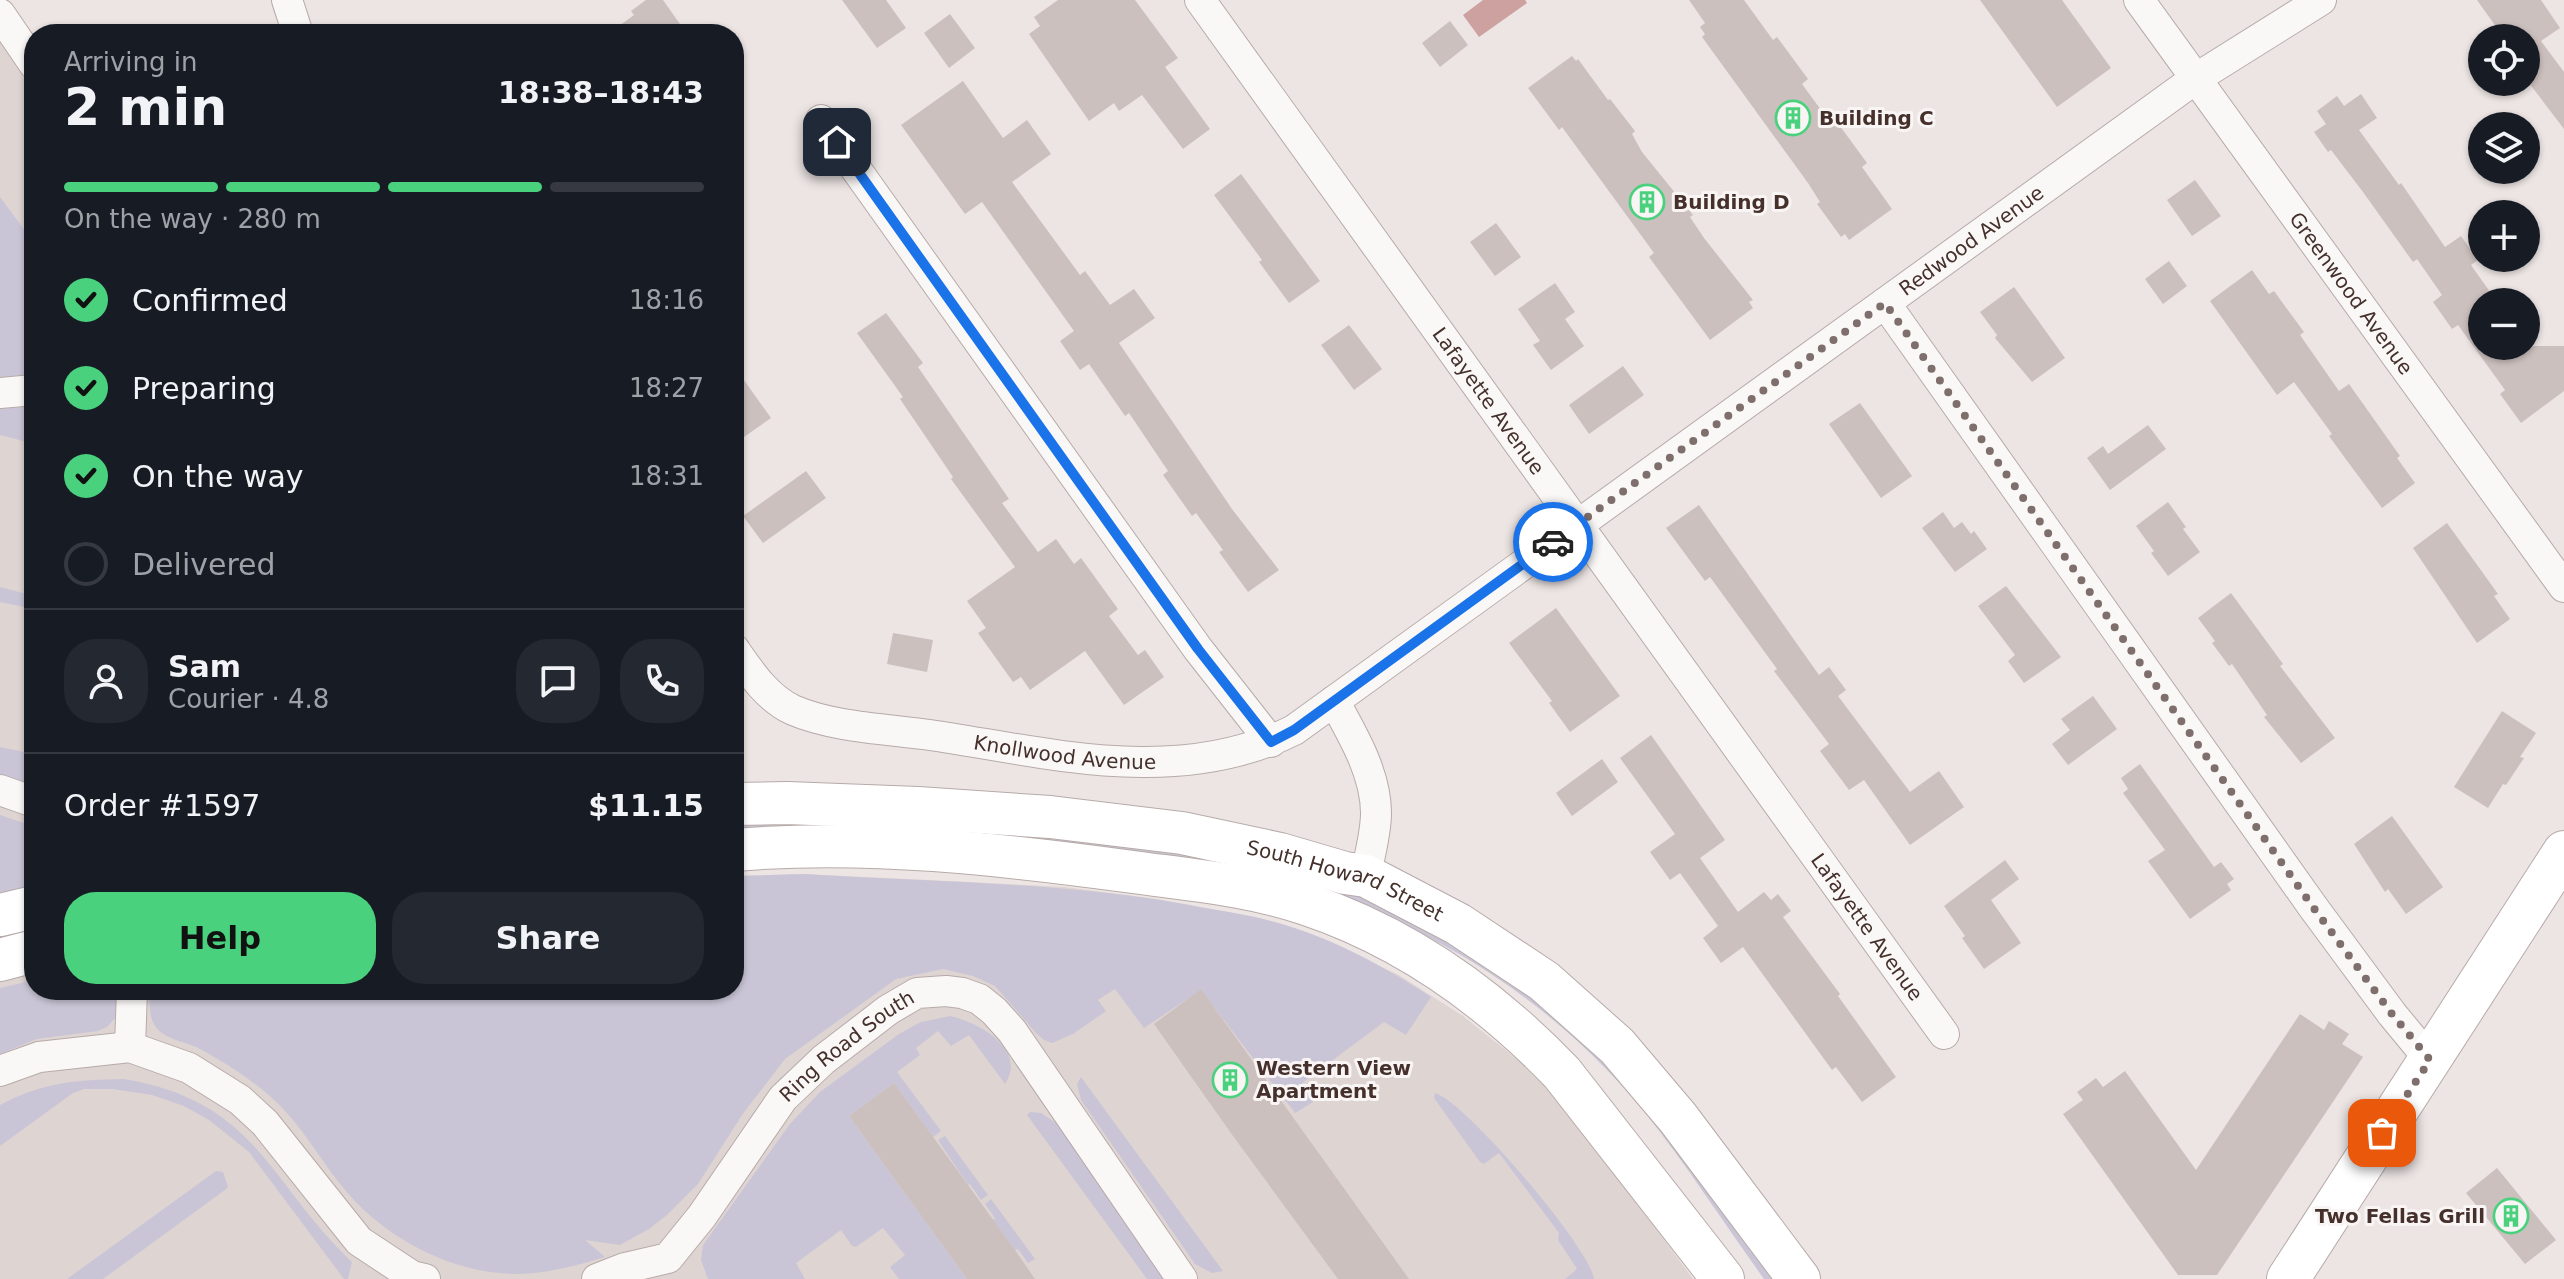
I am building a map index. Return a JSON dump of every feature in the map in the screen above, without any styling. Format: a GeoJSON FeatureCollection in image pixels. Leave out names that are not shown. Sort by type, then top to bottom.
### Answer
{"type":"FeatureCollection","features":[{"type":"Feature","properties":{"kind":"street"},"geometry":{"type":"LineString","coordinates":[[287,0],[295,24]]}},
{"type":"Feature","properties":{"kind":"street","name":"Lafayette Avenue"},"geometry":{"type":"LineString","coordinates":[[1200,0],[1944,1034]]}},
{"type":"Feature","properties":{"kind":"street","name":"Greenwood Avenue"},"geometry":{"type":"LineString","coordinates":[[2139,0],[2564,587]]}},
{"type":"Feature","properties":{"kind":"street","name":"Redwood Avenue"},"geometry":{"type":"LineString","coordinates":[[1395,656],[2195,79],[2321,0]]}},
{"type":"Feature","properties":{"kind":"street"},"geometry":{"type":"LineString","coordinates":[[0,14],[24,49]]}},
{"type":"Feature","properties":{"kind":"street"},"geometry":{"type":"LineString","coordinates":[[821,120],[1198,649],[1271,742]]}},
{"type":"Feature","properties":{"kind":"street"},"geometry":{"type":"LineString","coordinates":[[1885,303],[2313,907],[2430,1060]]}},
{"type":"Feature","properties":{"kind":"street"},"geometry":{"type":"LineString","coordinates":[[0,393],[24,391]]}},
{"type":"Feature","properties":{"kind":"street","name":"Knollwood Avenue"},"geometry":{"type":"LineString","coordinates":[[744,664],[781,703],[819,719],[1043,753],[1123,763],[1165,764],[1203,760],[1271,742],[1294,730],[1395,656]]}},
{"type":"Feature","properties":{"kind":"street"},"geometry":{"type":"LineString","coordinates":[[1334,701],[1350,729],[1373,787],[1376,815],[1366,876]]}},
{"type":"Feature","properties":{"kind":"street"},"geometry":{"type":"LineString","coordinates":[[0,790],[24,798]]}},
{"type":"Feature","properties":{"kind":"street","name":"South Howard Street"},"geometry":{"type":"LineString","coordinates":[[744,804],[918,808],[1050,817],[1182,833],[1366,876],[1458,924],[1544,981],[1617,1046],[1678,1118],[1799,1279]]}},
{"type":"Feature","properties":{"kind":"street","name":"South Howard Street"},"geometry":{"type":"LineString","coordinates":[[744,849],[795,845],[883,847],[1020,857],[1253,890],[1307,904],[1378,935],[1441,970],[1502,1015],[1540,1050],[1562,1073],[1723,1279]]}},
{"type":"Feature","properties":{"kind":"street"},"geometry":{"type":"LineString","coordinates":[[2288,1279],[2564,852]]}},
{"type":"Feature","properties":{"kind":"street"},"geometry":{"type":"LineString","coordinates":[[0,915],[24,909]]}},
{"type":"Feature","properties":{"kind":"street"},"geometry":{"type":"LineString","coordinates":[[0,960],[24,954]]}},
{"type":"Feature","properties":{"kind":"street","name":"Ring Road South"},"geometry":{"type":"LineString","coordinates":[[597,1279],[625,1268],[668,1258],[702,1216],[783,1098],[823,1060],[888,1010],[917,993],[946,991],[979,999],[1012,1031],[1182,1279]]}},
{"type":"Feature","properties":{"kind":"street"},"geometry":{"type":"LineString","coordinates":[[130,1047],[132,1000]]}},
{"type":"Feature","properties":{"kind":"street"},"geometry":{"type":"LineString","coordinates":[[0,1071],[39,1057],[130,1047],[189,1068],[240,1100],[265,1123],[359,1241],[415,1278]]}},
{"type":"Feature","properties":{"kind":"shaded area"},"geometry":{"type":"Polygon","coordinates":[[[0,0],[8,0],[26,24],[24,1000],[744,1000],[744,876],[803,874],[1065,887],[1157,899],[1286,925],[1397,974],[1463,1016],[1529,1069],[1561,1100],[1693,1279],[0,1279],[0,0]]]}},
{"type":"Feature","properties":{"kind":"shaded area"},"geometry":{"type":"Polygon","coordinates":[[[1483,0],[1525,0],[1527,3],[1479,37],[1463,15],[1483,0]]]}},
{"type":"Feature","properties":{"kind":"shaded area"},"geometry":{"type":"Polygon","coordinates":[[[0,197],[24,229],[24,375],[0,378],[0,197]]]}},
{"type":"Feature","properties":{"kind":"shaded area"},"geometry":{"type":"Polygon","coordinates":[[[24,407],[24,441],[0,435],[0,409],[24,407]]]}},
{"type":"Feature","properties":{"kind":"shaded area"},"geometry":{"type":"Polygon","coordinates":[[[0,587],[24,593],[24,607],[0,602],[0,587]]]}},
{"type":"Feature","properties":{"kind":"shaded area"},"geometry":{"type":"Polygon","coordinates":[[[0,747],[24,752],[24,789],[0,782],[0,747]]]}},
{"type":"Feature","properties":{"kind":"shaded area"},"geometry":{"type":"Polygon","coordinates":[[[0,815],[24,823],[24,896],[0,904],[0,815]]]}},
{"type":"Feature","properties":{"kind":"shaded area"},"geometry":{"type":"Polygon","coordinates":[[[744,821],[1022,831],[1287,868],[1412,913],[1599,1046],[1776,1279],[1764,1279],[1647,1115],[1592,1055],[1563,1028],[1499,979],[1393,920],[744,838],[744,821]]]}},
{"type":"Feature","properties":{"kind":"shaded area"},"geometry":{"type":"Polygon","coordinates":[[[803,874],[997,884],[1142,897],[1238,914],[1304,931],[1379,965],[1431,997],[1406,1035],[1384,1022],[1302,1083],[1313,1102],[1295,1113],[1201,990],[1144,1028],[1115,989],[1098,1000],[1106,1011],[1073,1034],[1052,1043],[1036,1033],[995,986],[973,976],[943,969],[896,979],[785,1059],[742,1115],[698,1184],[649,1229],[620,1245],[585,1240],[605,1257],[560,1269],[515,1274],[490,1272],[441,1259],[396,1235],[357,1203],[276,1102],[223,1062],[164,1034],[155,1026],[150,1013],[149,1000],[744,1000],[744,876],[803,874]]]}},
{"type":"Feature","properties":{"kind":"shaded area"},"geometry":{"type":"Polygon","coordinates":[[[24,982],[24,1000],[120,1000],[118,1015],[107,1027],[98,1031],[37,1039],[0,1054],[0,988],[24,982]]]}},
{"type":"Feature","properties":{"kind":"shaded area"},"geometry":{"type":"Polygon","coordinates":[[[950,1016],[974,1024],[997,1039],[1010,1059],[1005,1084],[969,1035],[951,1046],[938,1031],[916,1048],[920,1055],[897,1072],[941,1131],[933,1137],[894,1083],[849,1116],[967,1279],[899,1279],[890,1267],[905,1255],[883,1228],[856,1247],[841,1230],[796,1263],[805,1279],[708,1279],[701,1260],[703,1245],[790,1124],[820,1092],[899,1034],[921,1022],[950,1016]]]}},
{"type":"Feature","properties":{"kind":"shaded area"},"geometry":{"type":"Polygon","coordinates":[[[1081,1077],[1223,1271],[1212,1273],[1195,1264],[1081,1100],[1077,1084],[1081,1077]]]}},
{"type":"Feature","properties":{"kind":"shaded area"},"geometry":{"type":"Polygon","coordinates":[[[124,1079],[169,1090],[204,1106],[233,1126],[352,1262],[348,1279],[344,1279],[249,1152],[209,1120],[184,1106],[152,1095],[113,1089],[84,1089],[73,1093],[0,1146],[0,1105],[45,1087],[90,1080],[124,1079]]]}},
{"type":"Feature","properties":{"kind":"shaded area"},"geometry":{"type":"Polygon","coordinates":[[[1435,1093],[1472,1121],[1524,1177],[1572,1238],[1594,1279],[1565,1279],[1577,1269],[1558,1240],[1559,1233],[1499,1153],[1484,1164],[1480,1162],[1434,1098],[1435,1093]]]}},
{"type":"Feature","properties":{"kind":"shaded area"},"geometry":{"type":"Polygon","coordinates":[[[1030,1112],[1041,1113],[1056,1123],[1164,1279],[1147,1279],[1027,1115],[1030,1112]]]}},
{"type":"Feature","properties":{"kind":"shaded area"},"geometry":{"type":"Polygon","coordinates":[[[945,1136],[988,1195],[981,1200],[938,1140],[945,1136]]]}},
{"type":"Feature","properties":{"kind":"shaded area"},"geometry":{"type":"Polygon","coordinates":[[[216,1171],[223,1172],[228,1187],[225,1190],[103,1279],[67,1279],[216,1171]]]}},
{"type":"Feature","properties":{"kind":"shaded area"},"geometry":{"type":"Polygon","coordinates":[[[991,1199],[1035,1259],[1028,1263],[993,1220],[995,1218],[985,1204],[991,1199]]]}},
{"type":"Feature","properties":{"kind":"building"},"geometry":{"type":"Polygon","coordinates":[[[646,0],[663,0],[680,24],[622,24],[634,15],[631,11],[646,0]]]}},
{"type":"Feature","properties":{"kind":"building"},"geometry":{"type":"Polygon","coordinates":[[[842,0],[886,0],[906,28],[877,48],[842,0]]]}},
{"type":"Feature","properties":{"kind":"building"},"geometry":{"type":"Polygon","coordinates":[[[1058,0],[1135,0],[1178,58],[1165,67],[1210,129],[1183,149],[1142,95],[1119,111],[1114,103],[1089,121],[1029,34],[1040,26],[1034,17],[1058,0]]]}},
{"type":"Feature","properties":{"kind":"building","name":"Building C"},"geometry":{"type":"Polygon","coordinates":[[[1689,0],[1744,0],[1773,40],[1777,37],[1808,79],[1802,84],[1832,125],[1837,122],[1867,163],[1862,167],[1892,209],[1849,240],[1845,234],[1841,237],[1817,204],[1820,202],[1808,183],[1702,37],[1705,34],[1700,27],[1705,23],[1689,0]]]}},
{"type":"Feature","properties":{"kind":"building"},"geometry":{"type":"Polygon","coordinates":[[[1980,0],[2062,0],[2111,68],[2057,107],[1980,0]]]}},
{"type":"Feature","properties":{"kind":"building"},"geometry":{"type":"Polygon","coordinates":[[[2477,0],[2541,0],[2560,28],[2541,41],[2564,72],[2564,129],[2539,96],[2540,24],[2494,24],[2477,0]]]}},
{"type":"Feature","properties":{"kind":"building"},"geometry":{"type":"Polygon","coordinates":[[[950,14],[975,48],[949,68],[924,33],[950,14]]]}},
{"type":"Feature","properties":{"kind":"building"},"geometry":{"type":"Polygon","coordinates":[[[1450,21],[1468,45],[1440,67],[1422,43],[1450,21]]]}},
{"type":"Feature","properties":{"kind":"building","name":"Building D"},"geometry":{"type":"Polygon","coordinates":[[[1572,56],[1576,61],[1578,59],[1635,131],[1632,134],[1642,152],[1693,215],[1690,217],[1704,238],[1753,300],[1749,302],[1753,308],[1710,340],[1649,257],[1654,253],[1562,127],[1559,130],[1528,88],[1572,56]]]}},
{"type":"Feature","properties":{"kind":"building"},"geometry":{"type":"Polygon","coordinates":[[[963,81],[1003,138],[1027,120],[1051,154],[1012,182],[1080,275],[1085,271],[1110,305],[1134,289],[1155,318],[1119,343],[1232,509],[1279,570],[1248,592],[1219,552],[1223,550],[1196,513],[1192,516],[1163,475],[1168,471],[1129,413],[1125,416],[1089,364],[1080,370],[1060,341],[1074,331],[982,202],[965,214],[901,125],[963,81]]]}},
{"type":"Feature","properties":{"kind":"building"},"geometry":{"type":"Polygon","coordinates":[[[2361,94],[2377,118],[2359,130],[2399,185],[2401,183],[2445,247],[2461,236],[2468,246],[2468,272],[2476,272],[2487,288],[2468,288],[2468,339],[2458,325],[2452,329],[2433,302],[2442,295],[2417,259],[2413,262],[2363,192],[2314,132],[2326,124],[2317,111],[2337,96],[2344,106],[2361,94]]]}},
{"type":"Feature","properties":{"kind":"building"},"geometry":{"type":"Polygon","coordinates":[[[1241,174],[1320,281],[1289,303],[1214,195],[1241,174]]]}},
{"type":"Feature","properties":{"kind":"building"},"geometry":{"type":"Polygon","coordinates":[[[2195,180],[2221,216],[2192,236],[2167,200],[2195,180]]]}},
{"type":"Feature","properties":{"kind":"building"},"geometry":{"type":"Polygon","coordinates":[[[1496,223],[1521,257],[1495,276],[1470,242],[1496,223]]]}},
{"type":"Feature","properties":{"kind":"building"},"geometry":{"type":"Polygon","coordinates":[[[2169,261],[2187,286],[2163,304],[2145,279],[2169,261]]]}},
{"type":"Feature","properties":{"kind":"building"},"geometry":{"type":"Polygon","coordinates":[[[2252,270],[2269,294],[2274,291],[2304,332],[2300,335],[2339,391],[2349,384],[2400,456],[2397,458],[2415,483],[2382,508],[2294,382],[2277,395],[2210,301],[2252,270]]]}},
{"type":"Feature","properties":{"kind":"building"},"geometry":{"type":"Polygon","coordinates":[[[1555,283],[1575,312],[1565,319],[1584,346],[1551,370],[1533,345],[1540,341],[1518,309],[1555,283]]]}},
{"type":"Feature","properties":{"kind":"building"},"geometry":{"type":"Polygon","coordinates":[[[2014,287],[2065,358],[2032,382],[1995,338],[1997,335],[1980,312],[2014,287]]]}},
{"type":"Feature","properties":{"kind":"building"},"geometry":{"type":"Polygon","coordinates":[[[886,313],[923,363],[918,367],[1009,499],[1002,503],[1038,552],[1056,539],[1074,564],[1081,558],[1118,609],[1109,616],[1138,655],[1145,650],[1164,677],[1124,705],[1085,651],[1030,690],[1021,677],[1013,682],[978,633],[986,628],[967,601],[1015,567],[951,479],[953,477],[900,399],[903,397],[857,333],[886,313]]]}},
{"type":"Feature","properties":{"kind":"building"},"geometry":{"type":"Polygon","coordinates":[[[1349,325],[1382,369],[1354,390],[1321,345],[1349,325]]]}},
{"type":"Feature","properties":{"kind":"building"},"geometry":{"type":"Polygon","coordinates":[[[2540,346],[2564,346],[2564,391],[2521,423],[2500,394],[2505,390],[2483,360],[2540,360],[2540,346]]]}},
{"type":"Feature","properties":{"kind":"building"},"geometry":{"type":"Polygon","coordinates":[[[1623,366],[1644,395],[1589,434],[1569,405],[1623,366]]]}},
{"type":"Feature","properties":{"kind":"building"},"geometry":{"type":"Polygon","coordinates":[[[744,380],[771,418],[744,437],[744,380]]]}},
{"type":"Feature","properties":{"kind":"building"},"geometry":{"type":"Polygon","coordinates":[[[1860,403],[1912,476],[1881,498],[1829,424],[1860,403]]]}},
{"type":"Feature","properties":{"kind":"building"},"geometry":{"type":"Polygon","coordinates":[[[2148,425],[2166,449],[2110,490],[2087,458],[2103,446],[2108,454],[2148,425]]]}},
{"type":"Feature","properties":{"kind":"building"},"geometry":{"type":"Polygon","coordinates":[[[806,471],[826,498],[763,543],[744,515],[806,471]]]}},
{"type":"Feature","properties":{"kind":"building"},"geometry":{"type":"Polygon","coordinates":[[[2168,502],[2200,552],[2168,576],[2136,526],[2168,502]]]}},
{"type":"Feature","properties":{"kind":"building"},"geometry":{"type":"Polygon","coordinates":[[[1699,505],[1819,675],[1829,667],[1846,690],[1838,696],[1910,792],[1939,771],[1964,807],[1910,845],[1864,780],[1849,790],[1820,751],[1829,744],[1774,671],[1777,669],[1710,577],[1705,581],[1666,528],[1699,505]]]}},
{"type":"Feature","properties":{"kind":"building"},"geometry":{"type":"Polygon","coordinates":[[[1943,512],[1954,528],[1962,522],[1971,534],[1974,531],[1987,549],[1955,572],[1922,528],[1943,512]]]}},
{"type":"Feature","properties":{"kind":"building"},"geometry":{"type":"Polygon","coordinates":[[[2447,523],[2498,594],[2494,596],[2510,619],[2477,643],[2413,548],[2447,523]]]}},
{"type":"Feature","properties":{"kind":"building"},"geometry":{"type":"Polygon","coordinates":[[[2006,586],[2061,657],[2024,683],[2008,661],[2015,655],[1978,606],[2006,586]]]}},
{"type":"Feature","properties":{"kind":"building"},"geometry":{"type":"Polygon","coordinates":[[[2231,593],[2283,664],[2280,666],[2335,738],[2301,763],[2264,717],[2267,715],[2232,664],[2229,666],[2212,643],[2215,641],[2198,618],[2231,593]]]}},
{"type":"Feature","properties":{"kind":"building"},"geometry":{"type":"Polygon","coordinates":[[[1556,608],[1620,696],[1570,732],[1549,703],[1552,701],[1509,643],[1556,608]]]}},
{"type":"Feature","properties":{"kind":"building"},"geometry":{"type":"Polygon","coordinates":[[[893,633],[933,640],[927,672],[887,664],[893,633]]]}},
{"type":"Feature","properties":{"kind":"building"},"geometry":{"type":"Polygon","coordinates":[[[2093,696],[2117,729],[2068,765],[2052,744],[2070,730],[2061,719],[2093,696]]]}},
{"type":"Feature","properties":{"kind":"building"},"geometry":{"type":"Polygon","coordinates":[[[2502,711],[2536,733],[2520,757],[2524,758],[2488,808],[2454,787],[2502,711]]]}},
{"type":"Feature","properties":{"kind":"building"},"geometry":{"type":"Polygon","coordinates":[[[1651,735],[1725,840],[1700,858],[1738,912],[1764,892],[1771,900],[1778,894],[1791,911],[1783,917],[1896,1077],[1862,1102],[1836,1067],[1832,1070],[1743,947],[1721,963],[1703,938],[1718,926],[1680,873],[1670,880],[1650,852],[1675,834],[1620,758],[1651,735]]]}},
{"type":"Feature","properties":{"kind":"building"},"geometry":{"type":"Polygon","coordinates":[[[1602,759],[1618,782],[1572,816],[1556,793],[1602,759]]]}},
{"type":"Feature","properties":{"kind":"building"},"geometry":{"type":"Polygon","coordinates":[[[2140,764],[2214,867],[2221,862],[2234,879],[2227,884],[2231,890],[2190,919],[2148,861],[2165,850],[2123,793],[2128,789],[2121,778],[2140,764]]]}},
{"type":"Feature","properties":{"kind":"building"},"geometry":{"type":"Polygon","coordinates":[[[2392,816],[2443,887],[2406,914],[2388,889],[2385,892],[2354,844],[2392,816]]]}},
{"type":"Feature","properties":{"kind":"building"},"geometry":{"type":"Polygon","coordinates":[[[2005,860],[2019,879],[1991,900],[2021,943],[1984,969],[1944,906],[2005,860]]]}},
{"type":"Feature","properties":{"kind":"building","name":"Western View Apartment"},"geometry":{"type":"Polygon","coordinates":[[[1201,989],[1409,1279],[1338,1279],[1233,1136],[1154,1024],[1201,989]]]}},
{"type":"Feature","properties":{"kind":"building"},"geometry":{"type":"Polygon","coordinates":[[[2300,1014],[2324,1030],[2329,1021],[2349,1034],[2342,1044],[2363,1057],[2217,1275],[2178,1275],[2063,1114],[2083,1100],[2077,1092],[2096,1078],[2103,1087],[2125,1071],[2196,1170],[2300,1014]]]}},
{"type":"Feature","properties":{"kind":"building"},"geometry":{"type":"Polygon","coordinates":[[[894,1083],[1035,1279],[967,1279],[849,1116],[894,1083]]]}},
{"type":"Feature","properties":{"kind":"building","name":"Two Fellas Grill"},"geometry":{"type":"Polygon","coordinates":[[[2497,1168],[2556,1240],[2525,1264],[2466,1193],[2497,1168]]]}},
{"type":"Feature","properties":{"kind":"way so far"},"geometry":{"type":"LineString","coordinates":[[1553,542],[1885,303],[2313,907],[2430,1060],[2382,1133]]}},
{"type":"Feature","properties":{"kind":"place","name":"Building C"},"geometry":{"type":"Point","coordinates":[1793,118]}},
{"type":"Feature","properties":{"kind":"place","name":"Building D"},"geometry":{"type":"Point","coordinates":[1647,202]}},
{"type":"Feature","properties":{"kind":"place","name":"Western View Apartment"},"geometry":{"type":"Point","coordinates":[1230,1080]}},
{"type":"Feature","properties":{"kind":"place","name":"Two Fellas Grill"},"geometry":{"type":"Point","coordinates":[2511,1216]}},
{"type":"Feature","properties":{"kind":"route"},"geometry":{"type":"LineString","coordinates":[[837,142],[1198,649],[1271,742],[1294,730],[1553,542]]}}]}
